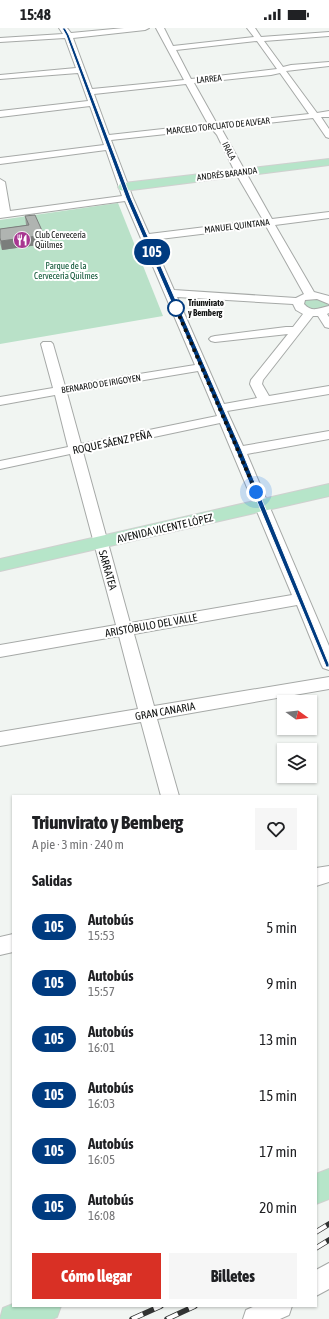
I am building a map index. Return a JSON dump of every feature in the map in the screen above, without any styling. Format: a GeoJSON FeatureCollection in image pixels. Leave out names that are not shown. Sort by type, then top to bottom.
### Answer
{"type":"FeatureCollection","features":[{"type":"Feature","properties":{"kind":"main road","name":"ANDRÉS BARANDA"},"geometry":{"type":"LineString","coordinates":[[124,186],[329,162]]}},
{"type":"Feature","properties":{"kind":"main road","name":"AVENIDA VICENTE LÓPEZ"},"geometry":{"type":"LineString","coordinates":[[0,566],[329,490]]}},
{"type":"Feature","properties":{"kind":"main road"},"geometry":{"type":"LineString","coordinates":[[317,1189],[329,1183]]}},
{"type":"Feature","properties":{"kind":"main road"},"geometry":{"type":"LineString","coordinates":[[14,1319],[44,1307]]}},
{"type":"Feature","properties":{"kind":"street"},"geometry":{"type":"LineString","coordinates":[[0,40],[66,32],[144,28]]}},
{"type":"Feature","properties":{"kind":"street","name":"IRALA"},"geometry":{"type":"LineString","coordinates":[[160,28],[210,121],[221,134],[240,172],[270,222],[322,296]]}},
{"type":"Feature","properties":{"kind":"street"},"geometry":{"type":"LineString","coordinates":[[251,28],[329,135]]}},
{"type":"Feature","properties":{"kind":"street"},"geometry":{"type":"LineString","coordinates":[[66,32],[128,198],[239,451],[329,664]]}},
{"type":"Feature","properties":{"kind":"street"},"geometry":{"type":"LineString","coordinates":[[172,48],[259,39],[329,34]]}},
{"type":"Feature","properties":{"kind":"street","name":"LARREA"},"geometry":{"type":"LineString","coordinates":[[89,92],[274,72],[294,66],[329,64]]}},
{"type":"Feature","properties":{"kind":"street"},"geometry":{"type":"LineString","coordinates":[[0,77],[80,70]]}},
{"type":"Feature","properties":{"kind":"street"},"geometry":{"type":"LineString","coordinates":[[0,114],[93,103]]}},
{"type":"Feature","properties":{"kind":"street","name":"MARCELO TORCUATO DE ALVEAR"},"geometry":{"type":"LineString","coordinates":[[0,161],[214,126],[329,114]]}},
{"type":"Feature","properties":{"kind":"street"},"geometry":{"type":"LineString","coordinates":[[0,182],[3,215],[128,198]]}},
{"type":"Feature","properties":{"kind":"street","name":"MANUEL QUINTANA"},"geometry":{"type":"LineString","coordinates":[[146,238],[329,215]]}},
{"type":"Feature","properties":{"kind":"street"},"geometry":{"type":"LineString","coordinates":[[170,293],[298,301],[305,296],[322,296]]}},
{"type":"Feature","properties":{"kind":"street"},"geometry":{"type":"LineString","coordinates":[[298,301],[301,309],[320,312],[329,326]]}},
{"type":"Feature","properties":{"kind":"street"},"geometry":{"type":"LineString","coordinates":[[265,401],[256,384],[256,380],[295,331],[320,312]]}},
{"type":"Feature","properties":{"kind":"street"},"geometry":{"type":"LineString","coordinates":[[215,339],[286,330],[295,331]]}},
{"type":"Feature","properties":{"kind":"street","name":"SARRATEA"},"geometry":{"type":"LineString","coordinates":[[47,344],[170,795]]}},
{"type":"Feature","properties":{"kind":"street","name":"BERNARDO DE IRIGOYEN"},"geometry":{"type":"LineString","coordinates":[[0,401],[202,367]]}},
{"type":"Feature","properties":{"kind":"street","name":"ROQUE SÁENZ PEÑA"},"geometry":{"type":"LineString","coordinates":[[0,465],[75,450],[265,401],[329,390]]}},
{"type":"Feature","properties":{"kind":"street"},"geometry":{"type":"LineString","coordinates":[[239,451],[329,435]]}},
{"type":"Feature","properties":{"kind":"street","name":"ARISTÓBULO DEL VALLE"},"geometry":{"type":"LineString","coordinates":[[0,651],[302,599]]}},
{"type":"Feature","properties":{"kind":"street","name":"GRAN CANARIA"},"geometry":{"type":"LineString","coordinates":[[0,739],[329,683]]}},
{"type":"Feature","properties":{"kind":"street"},"geometry":{"type":"LineString","coordinates":[[317,877],[329,874]]}},
{"type":"Feature","properties":{"kind":"street"},"geometry":{"type":"LineString","coordinates":[[0,946],[12,943]]}},
{"type":"Feature","properties":{"kind":"street"},"geometry":{"type":"LineString","coordinates":[[317,1283],[329,1276]]}},
{"type":"Feature","properties":{"kind":"green space","name":"Parque de la Cervecería Quilmes"},"geometry":{"type":"Polygon","coordinates":[[[118,203],[163,316],[0,344],[0,220],[118,203]]]}},
{"type":"Feature","properties":{"kind":"green space"},"geometry":{"type":"Polygon","coordinates":[[[315,297],[328,303],[327,308],[308,310],[301,302],[303,300],[315,297]]]}},
{"type":"Feature","properties":{"kind":"building"},"geometry":{"type":"Polygon","coordinates":[[[35,215],[44,235],[1,241],[0,229],[29,225],[25,216],[35,215]]]}},
{"type":"Feature","properties":{"kind":"railway"},"geometry":{"type":"LineString","coordinates":[[317,1231],[329,1224]]}},
{"type":"Feature","properties":{"kind":"railway"},"geometry":{"type":"LineString","coordinates":[[317,1247],[329,1240]]}},
{"type":"Feature","properties":{"kind":"railway"},"geometry":{"type":"LineString","coordinates":[[132,1319],[159,1307]]}},
{"type":"Feature","properties":{"kind":"railway"},"geometry":{"type":"LineString","coordinates":[[167,1319],[193,1307]]}},
{"type":"Feature","properties":{"kind":"bus line","name":"105"},"geometry":{"type":"LineString","coordinates":[[63,28],[68,35],[128,198],[239,451],[329,664]]}},
{"type":"Feature","properties":{"kind":"place","name":"Club Cervecería Quilmes"},"geometry":{"type":"Point","coordinates":[22,240]}},
{"type":"Feature","properties":{"kind":"place","name":"Triunvirato y Bemberg"},"geometry":{"type":"Point","coordinates":[176,308]}},
{"type":"Feature","properties":{"kind":"route"},"geometry":{"type":"LineString","coordinates":[[176,308],[175,306],[256,492]]}}]}
